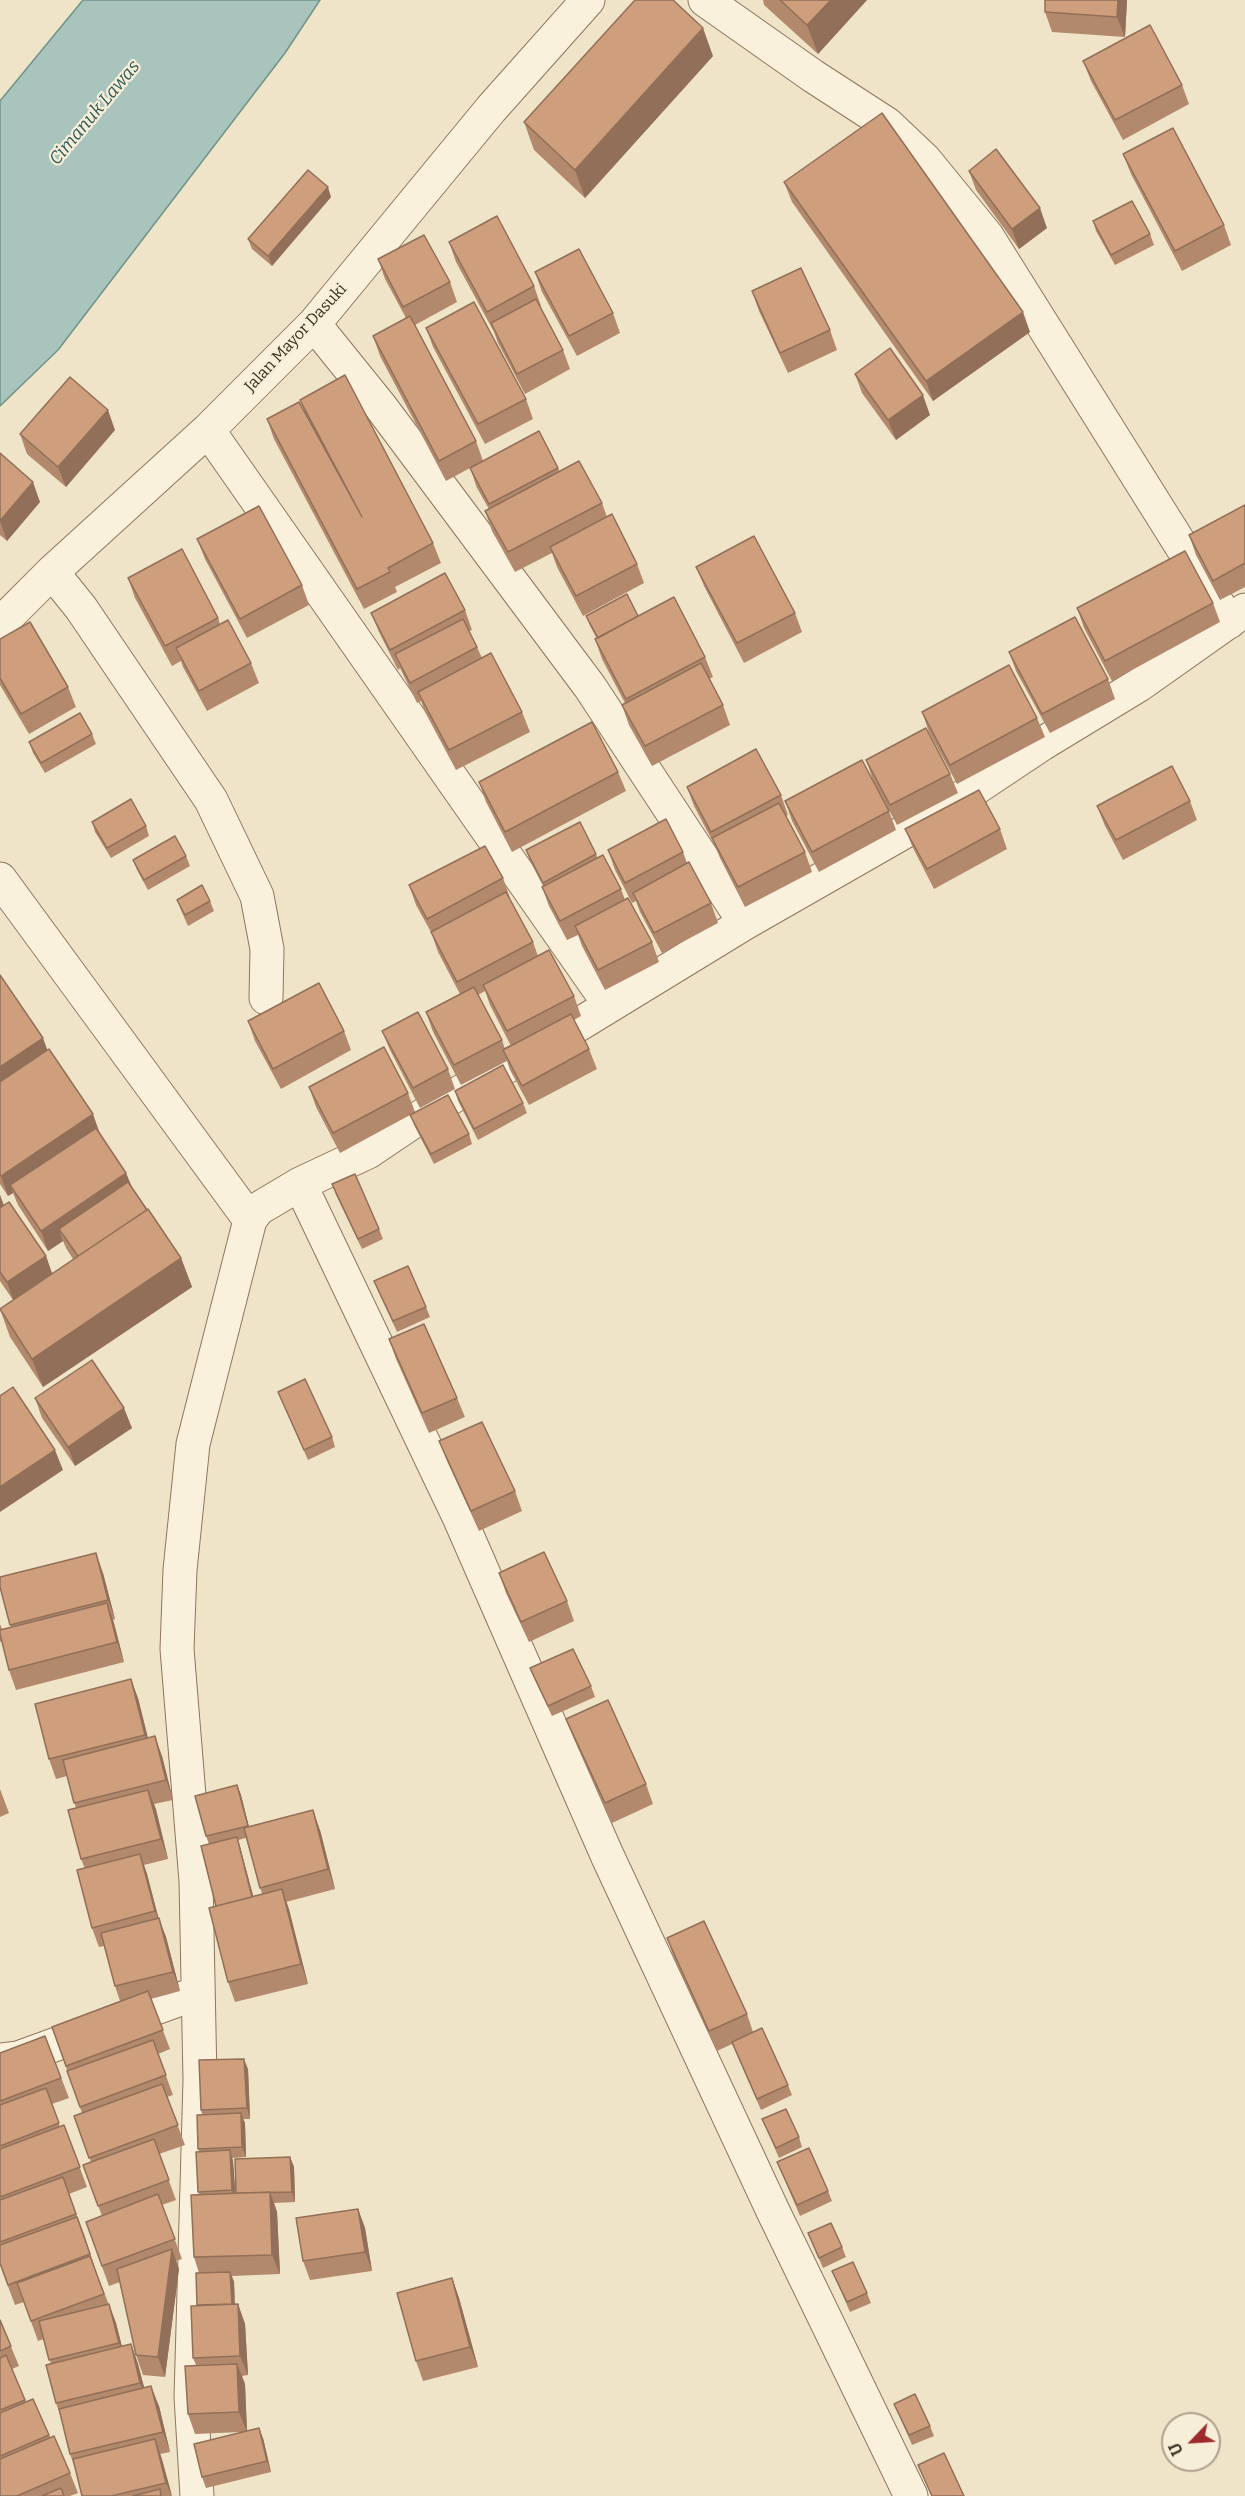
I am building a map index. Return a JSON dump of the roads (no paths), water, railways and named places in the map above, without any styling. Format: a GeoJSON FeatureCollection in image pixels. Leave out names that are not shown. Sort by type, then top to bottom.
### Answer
{"type":"FeatureCollection","features":[{"type":"Feature","properties":{"kind":"street","name":"Jalan Mayor Dasuki"},"geometry":{"type":"LineString","coordinates":[[0,624],[52,572],[208,430],[314,324],[491,109],[588,0]]}},
{"type":"Feature","properties":{"kind":"street"},"geometry":{"type":"LineString","coordinates":[[197,2496],[191,2397],[200,2120],[196,1881],[177,1649],[180,1570],[193,1444],[254,1215],[293,1188],[368,1152],[476,1083],[529,1055],[745,923],[946,808],[1042,744],[1139,685],[1237,616],[987,236],[925,160],[887,124],[813,76],[705,0]]}},
{"type":"Feature","properties":{"kind":"street"},"geometry":{"type":"LineString","coordinates":[[314,324],[401,433],[590,687],[745,923]]}},
{"type":"Feature","properties":{"kind":"street"},"geometry":{"type":"LineString","coordinates":[[208,430],[610,1005]]}},
{"type":"Feature","properties":{"kind":"street"},"geometry":{"type":"LineString","coordinates":[[52,572],[81,608],[211,800],[256,896],[267,949],[266,998]]}},
{"type":"Feature","properties":{"kind":"street"},"geometry":{"type":"LineString","coordinates":[[0,879],[254,1215]]}},
{"type":"Feature","properties":{"kind":"street"},"geometry":{"type":"LineString","coordinates":[[293,1188],[459,1517],[612,1866],[772,2209],[911,2496]]}},
{"type":"Feature","properties":{"kind":"street"},"geometry":{"type":"LineString","coordinates":[[0,2061],[18,2058],[197,1993]]}},
{"type":"Feature","properties":{"kind":"water","name":"Cimanuk Lawas"},"geometry":{"type":"Polygon","coordinates":[[[83,0],[320,0],[285,53],[58,350],[0,406],[0,101],[83,0]]]}}]}
